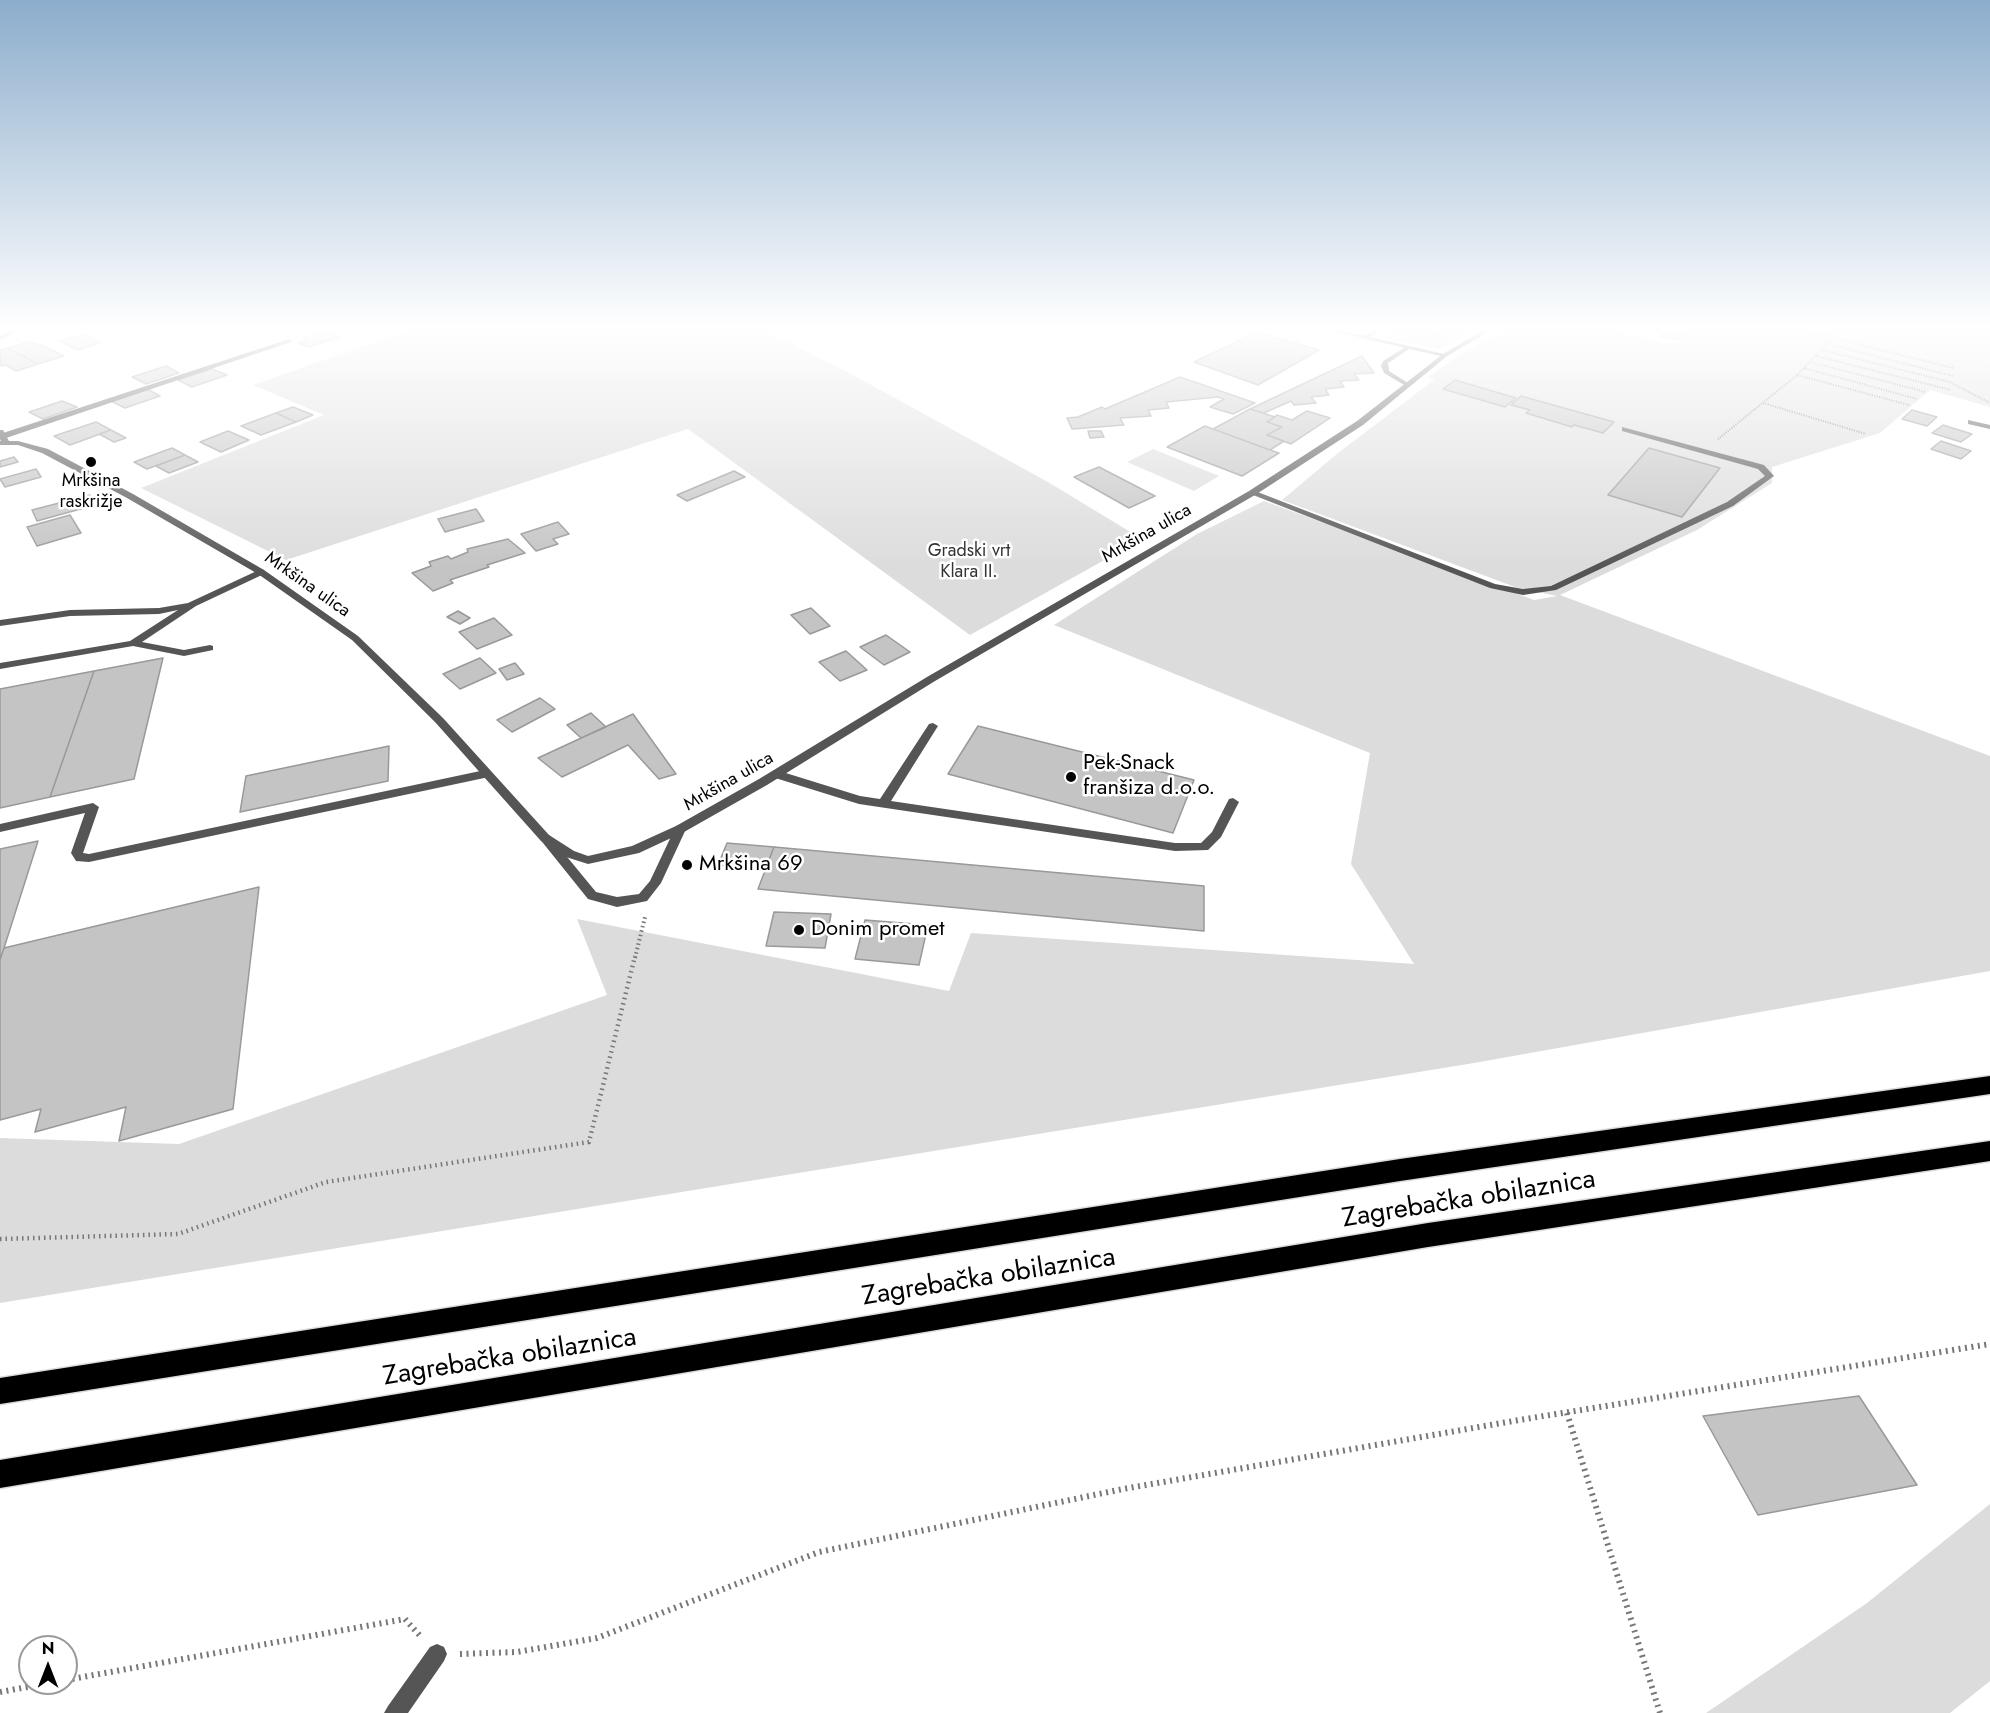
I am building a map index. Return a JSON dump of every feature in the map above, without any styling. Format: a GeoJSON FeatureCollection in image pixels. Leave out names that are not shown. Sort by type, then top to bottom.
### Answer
{"type":"FeatureCollection","features":[{"type":"Feature","properties":{"kind":"highway","name":"Zagrebačka obilaznica"},"geometry":{"type":"LineString","coordinates":[[0,1391],[1400,1170],[1990,1085]]}},
{"type":"Feature","properties":{"kind":"highway","name":"Zagrebačka obilaznica"},"geometry":{"type":"LineString","coordinates":[[0,1474],[1428,1235],[1990,1151]]}},
{"type":"Feature","properties":{"kind":"street"},"geometry":{"type":"LineString","coordinates":[[2,439],[96,407]]}},
{"type":"Feature","properties":{"kind":"street","name":"Mrkšina ulica"},"geometry":{"type":"LineString","coordinates":[[2,439],[31,445],[45,451],[261,572],[355,639],[387,667],[439,720],[485,774],[545,838],[570,854],[588,860],[635,850],[681,829],[1156,547],[1252,493],[1360,423],[1379,407]]}},
{"type":"Feature","properties":{"kind":"street"},"geometry":{"type":"LineString","coordinates":[[1971,422],[1990,427]]}},
{"type":"Feature","properties":{"kind":"street"},"geometry":{"type":"LineString","coordinates":[[1252,493],[1493,585],[1523,592],[1553,588],[1730,504],[1770,476],[1761,467],[1625,429]]}},
{"type":"Feature","properties":{"kind":"street"},"geometry":{"type":"LineString","coordinates":[[133,643],[193,604],[261,572]]}},
{"type":"Feature","properties":{"kind":"street"},"geometry":{"type":"LineString","coordinates":[[0,623],[70,612],[159,611],[193,604]]}},
{"type":"Feature","properties":{"kind":"street"},"geometry":{"type":"LineString","coordinates":[[0,666],[133,643],[184,653],[210,648]]}},
{"type":"Feature","properties":{"kind":"street"},"geometry":{"type":"LineString","coordinates":[[882,804],[933,726]]}},
{"type":"Feature","properties":{"kind":"street"},"geometry":{"type":"LineString","coordinates":[[0,828],[93,807],[77,853],[80,858],[89,858],[485,774]]}},
{"type":"Feature","properties":{"kind":"street"},"geometry":{"type":"LineString","coordinates":[[776,774],[859,800],[1175,848],[1204,847],[1217,834],[1233,802]]}},
{"type":"Feature","properties":{"kind":"street"},"geometry":{"type":"LineString","coordinates":[[545,838],[592,896],[617,902],[644,898],[656,883],[681,829]]}},
{"type":"Feature","properties":{"kind":"street"},"geometry":{"type":"LineString","coordinates":[[395,1713],[437,1654]]}},
{"type":"Feature","properties":{"kind":"path"},"geometry":{"type":"LineString","coordinates":[[1704,450],[1757,407]]}},
{"type":"Feature","properties":{"kind":"path"},"geometry":{"type":"LineString","coordinates":[[1775,407],[1866,434]]}},
{"type":"Feature","properties":{"kind":"path"},"geometry":{"type":"LineString","coordinates":[[0,1239],[178,1234],[326,1182],[589,1142],[645,920],[644,898]]}},
{"type":"Feature","properties":{"kind":"path"},"geometry":{"type":"LineString","coordinates":[[78,1678],[405,1619],[437,1654],[517,1652],[597,1638],[830,1550],[1123,1489],[1990,1344]]}},
{"type":"Feature","properties":{"kind":"path"},"geometry":{"type":"LineString","coordinates":[[1567,1413],[1660,1713]]}},
{"type":"Feature","properties":{"kind":"path"},"geometry":{"type":"LineString","coordinates":[[0,1692],[18,1689]]}},
{"type":"Feature","properties":{"kind":"green space","name":"Gradski vrt Klara II."},"geometry":{"type":"Polygon","coordinates":[[[305,407],[911,407],[1048,482],[1142,539],[970,635],[688,429],[286,560],[141,488],[324,415],[305,407]]]}},
{"type":"Feature","properties":{"kind":"green space"},"geometry":{"type":"Polygon","coordinates":[[[1399,407],[1910,407],[1880,433],[1772,467],[1772,483],[1697,530],[1560,595],[1990,756],[1990,971],[1474,1063],[0,1303],[0,1138],[179,1144],[607,995],[577,919],[949,991],[971,933],[1414,964],[1351,864],[1370,753],[1054,625],[1197,534],[1264,501],[1534,600],[1557,596],[1515,587],[1282,500],[1399,407]]]}},
{"type":"Feature","properties":{"kind":"green space"},"geometry":{"type":"Polygon","coordinates":[[[1153,449],[1219,476],[1194,491],[1127,462],[1153,449]]]}},
{"type":"Feature","properties":{"kind":"green space"},"geometry":{"type":"Polygon","coordinates":[[[1990,1504],[1990,1681],[1950,1713],[1706,1713],[1867,1603],[1990,1504]]]}},
{"type":"Feature","properties":{"kind":"building"},"geometry":{"type":"Polygon","coordinates":[[[44,407],[77,407],[43,419],[29,412],[44,407]]]}},
{"type":"Feature","properties":{"kind":"building"},"geometry":{"type":"Polygon","coordinates":[[[293,407],[313,415],[296,422],[276,413],[293,407]]]}},
{"type":"Feature","properties":{"kind":"building"},"geometry":{"type":"Polygon","coordinates":[[[1102,407],[1105,409],[1110,407],[1169,408],[1148,410],[1151,416],[1120,418],[1124,425],[1072,429],[1067,418],[1078,417],[1102,407]]]}},
{"type":"Feature","properties":{"kind":"building"},"geometry":{"type":"Polygon","coordinates":[[[1210,407],[1247,407],[1233,414],[1210,407]]]}},
{"type":"Feature","properties":{"kind":"building"},"geometry":{"type":"Polygon","coordinates":[[[1254,407],[1278,407],[1264,413],[1250,409],[1254,407]]]}},
{"type":"Feature","properties":{"kind":"building"},"geometry":{"type":"Polygon","coordinates":[[[1518,407],[1560,407],[1614,422],[1603,433],[1574,425],[1572,427],[1526,413],[1530,410],[1518,407]]]}},
{"type":"Feature","properties":{"kind":"building"},"geometry":{"type":"Polygon","coordinates":[[[1250,409],[1275,417],[1267,422],[1282,427],[1267,435],[1284,441],[1270,450],[1213,429],[1250,409]]]}},
{"type":"Feature","properties":{"kind":"building"},"geometry":{"type":"Polygon","coordinates":[[[1912,410],[1937,417],[1927,426],[1902,419],[1912,410]]]}},
{"type":"Feature","properties":{"kind":"building"},"geometry":{"type":"Polygon","coordinates":[[[1307,411],[1330,418],[1291,444],[1267,435],[1282,427],[1267,422],[1277,415],[1292,420],[1307,411]]]}},
{"type":"Feature","properties":{"kind":"building"},"geometry":{"type":"Polygon","coordinates":[[[276,413],[296,422],[261,435],[241,426],[276,413]]]}},
{"type":"Feature","properties":{"kind":"building"},"geometry":{"type":"Polygon","coordinates":[[[96,422],[111,430],[70,445],[54,436],[96,422]]]}},
{"type":"Feature","properties":{"kind":"building"},"geometry":{"type":"Polygon","coordinates":[[[1943,425],[1972,434],[1961,442],[1932,433],[1943,425]]]}},
{"type":"Feature","properties":{"kind":"building"},"geometry":{"type":"Polygon","coordinates":[[[1205,426],[1279,453],[1242,476],[1167,447],[1205,426]]]}},
{"type":"Feature","properties":{"kind":"building"},"geometry":{"type":"Polygon","coordinates":[[[111,430],[126,438],[114,442],[99,434],[111,430]]]}},
{"type":"Feature","properties":{"kind":"building"},"geometry":{"type":"Polygon","coordinates":[[[228,431],[249,440],[221,452],[200,442],[228,431]]]}},
{"type":"Feature","properties":{"kind":"building"},"geometry":{"type":"Polygon","coordinates":[[[1088,431],[1101,431],[1104,437],[1090,438],[1088,431]]]}},
{"type":"Feature","properties":{"kind":"building"},"geometry":{"type":"Polygon","coordinates":[[[1941,441],[1971,451],[1961,459],[1931,449],[1941,441]]]}},
{"type":"Feature","properties":{"kind":"building"},"geometry":{"type":"Polygon","coordinates":[[[172,448],[185,455],[147,469],[134,462],[172,448]]]}},
{"type":"Feature","properties":{"kind":"building"},"geometry":{"type":"Polygon","coordinates":[[[1649,448],[1720,468],[1682,517],[1608,495],[1649,448]]]}},
{"type":"Feature","properties":{"kind":"building"},"geometry":{"type":"Polygon","coordinates":[[[185,455],[198,462],[169,473],[156,466],[185,455]]]}},
{"type":"Feature","properties":{"kind":"building"},"geometry":{"type":"Polygon","coordinates":[[[14,457],[18,462],[0,467],[0,461],[14,457]]]}},
{"type":"Feature","properties":{"kind":"building"},"geometry":{"type":"Polygon","coordinates":[[[1099,467],[1155,496],[1129,508],[1074,477],[1099,467]]]}},
{"type":"Feature","properties":{"kind":"building"},"geometry":{"type":"Polygon","coordinates":[[[36,469],[41,477],[5,487],[0,479],[36,469]]]}},
{"type":"Feature","properties":{"kind":"building"},"geometry":{"type":"Polygon","coordinates":[[[734,471],[745,477],[687,501],[677,495],[734,471]]]}},
{"type":"Feature","properties":{"kind":"building"},"geometry":{"type":"Polygon","coordinates":[[[90,495],[95,505],[37,521],[32,510],[90,495]]]}},
{"type":"Feature","properties":{"kind":"building"},"geometry":{"type":"Polygon","coordinates":[[[476,509],[484,521],[445,532],[438,519],[476,509]]]}},
{"type":"Feature","properties":{"kind":"building"},"geometry":{"type":"Polygon","coordinates":[[[70,515],[81,533],[37,546],[27,527],[70,515]]]}},
{"type":"Feature","properties":{"kind":"building"},"geometry":{"type":"Polygon","coordinates":[[[558,522],[569,534],[553,539],[558,544],[536,551],[521,534],[558,522]]]}},
{"type":"Feature","properties":{"kind":"building"},"geometry":{"type":"Polygon","coordinates":[[[508,539],[525,553],[450,580],[453,583],[433,591],[412,573],[431,566],[429,562],[448,556],[451,559],[468,552],[467,549],[508,539]]]}},
{"type":"Feature","properties":{"kind":"building"},"geometry":{"type":"Polygon","coordinates":[[[811,608],[830,626],[810,634],[791,615],[811,608]]]}},
{"type":"Feature","properties":{"kind":"building"},"geometry":{"type":"Polygon","coordinates":[[[458,611],[470,618],[460,624],[447,617],[458,611]]]}},
{"type":"Feature","properties":{"kind":"building"},"geometry":{"type":"Polygon","coordinates":[[[494,618],[512,635],[477,649],[459,632],[494,618]]]}},
{"type":"Feature","properties":{"kind":"building"},"geometry":{"type":"Polygon","coordinates":[[[886,635],[910,652],[884,665],[860,647],[886,635]]]}},
{"type":"Feature","properties":{"kind":"building"},"geometry":{"type":"Polygon","coordinates":[[[846,651],[867,670],[840,681],[819,662],[846,651]]]}},
{"type":"Feature","properties":{"kind":"building"},"geometry":{"type":"Polygon","coordinates":[[[163,658],[134,779],[50,797],[94,671],[163,658]]]}},
{"type":"Feature","properties":{"kind":"building"},"geometry":{"type":"Polygon","coordinates":[[[480,658],[496,673],[460,689],[443,674],[480,658]]]}},
{"type":"Feature","properties":{"kind":"building"},"geometry":{"type":"Polygon","coordinates":[[[515,663],[524,674],[507,680],[499,669],[515,663]]]}},
{"type":"Feature","properties":{"kind":"building"},"geometry":{"type":"Polygon","coordinates":[[[94,671],[50,797],[0,808],[0,689],[94,671]]]}},
{"type":"Feature","properties":{"kind":"building"},"geometry":{"type":"Polygon","coordinates":[[[540,698],[555,709],[512,732],[497,720],[540,698]]]}},
{"type":"Feature","properties":{"kind":"building"},"geometry":{"type":"Polygon","coordinates":[[[591,713],[606,727],[581,738],[567,725],[591,713]]]}},
{"type":"Feature","properties":{"kind":"building"},"geometry":{"type":"Polygon","coordinates":[[[633,714],[676,774],[659,779],[628,745],[562,777],[538,758],[633,714]]]}},
{"type":"Feature","properties":{"kind":"building","name":"Pek-Snack franšiza d.o.o."},"geometry":{"type":"Polygon","coordinates":[[[978,726],[1194,780],[1173,833],[948,774],[978,726]]]}},
{"type":"Feature","properties":{"kind":"building"},"geometry":{"type":"Polygon","coordinates":[[[389,746],[388,781],[240,812],[246,776],[389,746]]]}},
{"type":"Feature","properties":{"kind":"building"},"geometry":{"type":"Polygon","coordinates":[[[38,841],[4,948],[0,960],[0,849],[38,841]]]}},
{"type":"Feature","properties":{"kind":"building"},"geometry":{"type":"Polygon","coordinates":[[[727,843],[774,847],[765,870],[718,865],[727,843]]]}},
{"type":"Feature","properties":{"kind":"building"},"geometry":{"type":"Polygon","coordinates":[[[774,847],[1204,886],[1204,931],[758,889],[774,847]]]}},
{"type":"Feature","properties":{"kind":"building"},"geometry":{"type":"Polygon","coordinates":[[[259,887],[233,1109],[119,1141],[126,1107],[35,1132],[41,1109],[0,1120],[0,960],[4,948],[259,887]]]}},
{"type":"Feature","properties":{"kind":"building","name":"Donim promet"},"geometry":{"type":"Polygon","coordinates":[[[774,912],[831,914],[825,948],[766,946],[774,912]]]}},
{"type":"Feature","properties":{"kind":"building"},"geometry":{"type":"Polygon","coordinates":[[[865,920],[928,925],[919,965],[855,959],[865,920]]]}},
{"type":"Feature","properties":{"kind":"building"},"geometry":{"type":"Polygon","coordinates":[[[1859,1396],[1917,1485],[1758,1515],[1703,1416],[1859,1396]]]}},
{"type":"Feature","properties":{"kind":"place","name":"Mrkšina raskrižje"},"geometry":{"type":"Point","coordinates":[91,462]}},
{"type":"Feature","properties":{"kind":"place","name":"Pek-Snack franšiza d.o.o."},"geometry":{"type":"Point","coordinates":[1071,777]}},
{"type":"Feature","properties":{"kind":"place","name":"Mrkšina 69"},"geometry":{"type":"Point","coordinates":[687,865]}},
{"type":"Feature","properties":{"kind":"place","name":"Donim promet"},"geometry":{"type":"Point","coordinates":[799,930]}}]}
